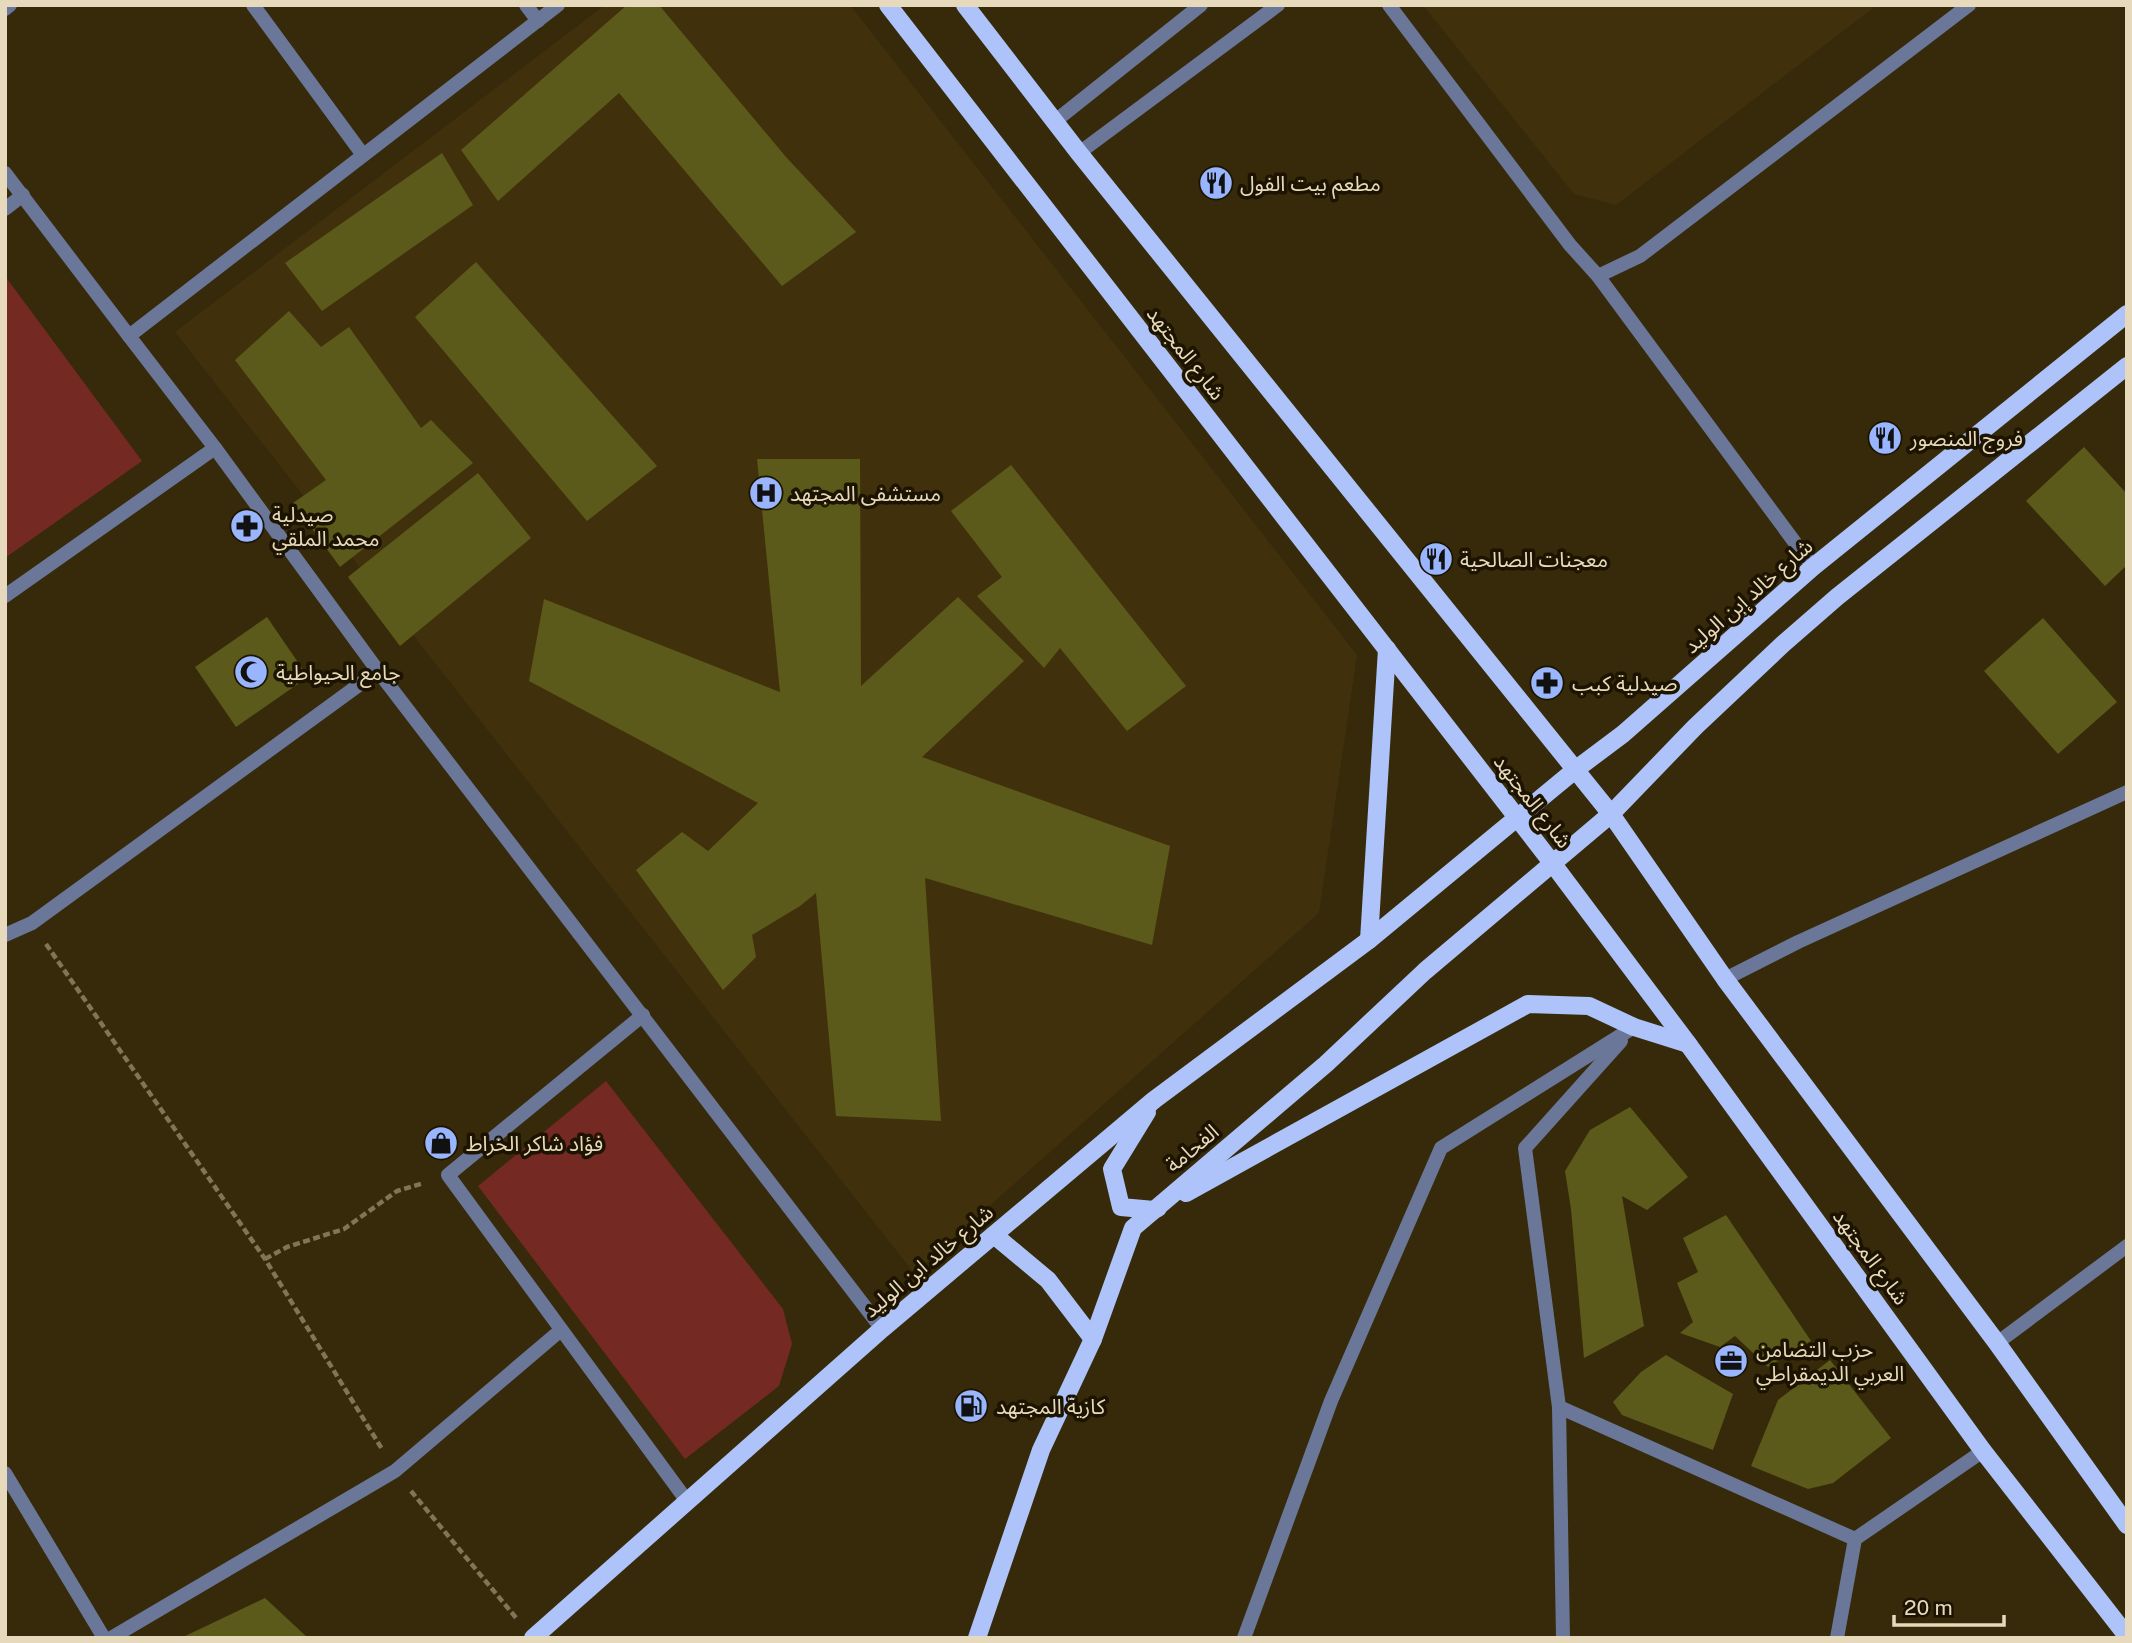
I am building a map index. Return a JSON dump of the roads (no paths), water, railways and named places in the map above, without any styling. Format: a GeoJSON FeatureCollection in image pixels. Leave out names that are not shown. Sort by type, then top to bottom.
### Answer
{"type":"FeatureCollection","features":[{"type":"Feature","properties":{"kind":"main road","name":"شارع المجتهد"},"geometry":{"type":"LineString","coordinates":[[888,5],[1553,864],[1688,1044],[1983,1451],[2127,1636]]}},
{"type":"Feature","properties":{"kind":"main road","name":"شارع المجتهد"},"geometry":{"type":"LineString","coordinates":[[965,5],[1054,122],[1611,814],[1725,978],[1997,1343],[2127,1525]]}},
{"type":"Feature","properties":{"kind":"main road","name":"شارع خالد إبن الوليد"},"geometry":{"type":"LineString","coordinates":[[1369,940],[1575,769],[1670,696],[1813,568],[2127,314]]}},
{"type":"Feature","properties":{"kind":"main road"},"geometry":{"type":"LineString","coordinates":[[1611,814],[1695,727],[1837,597],[2127,366]]}},
{"type":"Feature","properties":{"kind":"main road"},"geometry":{"type":"LineString","coordinates":[[1369,940],[1387,649]]}},
{"type":"Feature","properties":{"kind":"main road","name":"الفحامة"},"geometry":{"type":"LineString","coordinates":[[978,1638],[1041,1450],[1093,1339],[1133,1228],[1326,1064],[1426,971],[1611,814]]}},
{"type":"Feature","properties":{"kind":"main road","name":"شارع خالد ابن الوليد"},"geometry":{"type":"LineString","coordinates":[[528,1633],[687,1501],[882,1329],[1154,1100],[1369,940]]}},
{"type":"Feature","properties":{"kind":"main road"},"geometry":{"type":"LineString","coordinates":[[1154,1100],[1112,1169],[1121,1207],[1154,1210],[1528,1004],[1589,1006],[1634,1027],[1688,1044]]}},
{"type":"Feature","properties":{"kind":"main road"},"geometry":{"type":"LineString","coordinates":[[994,1235],[1048,1280],[1093,1339]]}},
{"type":"Feature","properties":{"kind":"street"},"geometry":{"type":"LineString","coordinates":[[5,9],[10,5]]}},
{"type":"Feature","properties":{"kind":"street"},"geometry":{"type":"LineString","coordinates":[[253,5],[363,155]]}},
{"type":"Feature","properties":{"kind":"street"},"geometry":{"type":"LineString","coordinates":[[526,5],[538,20]]}},
{"type":"Feature","properties":{"kind":"street"},"geometry":{"type":"LineString","coordinates":[[129,336],[558,5]]}},
{"type":"Feature","properties":{"kind":"street"},"geometry":{"type":"LineString","coordinates":[[1054,122],[1201,5]]}},
{"type":"Feature","properties":{"kind":"street"},"geometry":{"type":"LineString","coordinates":[[1079,153],[1278,5]]}},
{"type":"Feature","properties":{"kind":"street"},"geometry":{"type":"LineString","coordinates":[[1389,5],[1570,245],[1598,276],[1813,568]]}},
{"type":"Feature","properties":{"kind":"street"},"geometry":{"type":"LineString","coordinates":[[1598,276],[1640,256],[1969,5]]}},
{"type":"Feature","properties":{"kind":"street"},"geometry":{"type":"LineString","coordinates":[[5,173],[215,448],[378,671],[882,1329]]}},
{"type":"Feature","properties":{"kind":"street"},"geometry":{"type":"LineString","coordinates":[[5,209],[23,195]]}},
{"type":"Feature","properties":{"kind":"street"},"geometry":{"type":"LineString","coordinates":[[5,596],[215,448]]}},
{"type":"Feature","properties":{"kind":"street"},"geometry":{"type":"LineString","coordinates":[[5,935],[32,923],[378,671]]}},
{"type":"Feature","properties":{"kind":"street"},"geometry":{"type":"LineString","coordinates":[[1725,978],[2127,792]]}},
{"type":"Feature","properties":{"kind":"street"},"geometry":{"type":"LineString","coordinates":[[643,1015],[448,1175],[687,1501]]}},
{"type":"Feature","properties":{"kind":"street"},"geometry":{"type":"LineString","coordinates":[[1563,1638],[1559,1407],[1525,1148],[1634,1027]]}},
{"type":"Feature","properties":{"kind":"street"},"geometry":{"type":"LineString","coordinates":[[1244,1638],[1331,1401],[1441,1148],[1634,1027]]}},
{"type":"Feature","properties":{"kind":"street"},"geometry":{"type":"LineString","coordinates":[[1997,1343],[2127,1246]]}},
{"type":"Feature","properties":{"kind":"street"},"geometry":{"type":"LineString","coordinates":[[111,1638],[395,1471],[561,1330]]}},
{"type":"Feature","properties":{"kind":"street"},"geometry":{"type":"LineString","coordinates":[[1559,1407],[1854,1539]]}},
{"type":"Feature","properties":{"kind":"street"},"geometry":{"type":"LineString","coordinates":[[1837,1638],[1854,1539],[1983,1451]]}},
{"type":"Feature","properties":{"kind":"street"},"geometry":{"type":"LineString","coordinates":[[5,1473],[104,1638]]}},
{"type":"Feature","properties":{"kind":"place","name":"مطعم بيت الفول"},"geometry":{"type":"Point","coordinates":[1216,183]}},
{"type":"Feature","properties":{"kind":"place","name":"فروج المنصور"},"geometry":{"type":"Point","coordinates":[1885,438]}},
{"type":"Feature","properties":{"kind":"place","name":"مستشفى المجتهد"},"geometry":{"type":"Point","coordinates":[766,493]}},
{"type":"Feature","properties":{"kind":"place","name":"صيدلية محمد الملقي"},"geometry":{"type":"Point","coordinates":[247,526]}},
{"type":"Feature","properties":{"kind":"place","name":"معجنات الصالحية"},"geometry":{"type":"Point","coordinates":[1436,559]}},
{"type":"Feature","properties":{"kind":"place","name":"جامع الحيواطية"},"geometry":{"type":"Point","coordinates":[251,672]}},
{"type":"Feature","properties":{"kind":"place","name":"صيدلية كبب"},"geometry":{"type":"Point","coordinates":[1547,683]}},
{"type":"Feature","properties":{"kind":"place","name":"فؤاد شاكر الخراط"},"geometry":{"type":"Point","coordinates":[441,1143]}},
{"type":"Feature","properties":{"kind":"place","name":"حزب التضامن العربي الديمقراطي"},"geometry":{"type":"Point","coordinates":[1731,1361]}},
{"type":"Feature","properties":{"kind":"place","name":"كازية المجتهد"},"geometry":{"type":"Point","coordinates":[971,1406]}}]}
